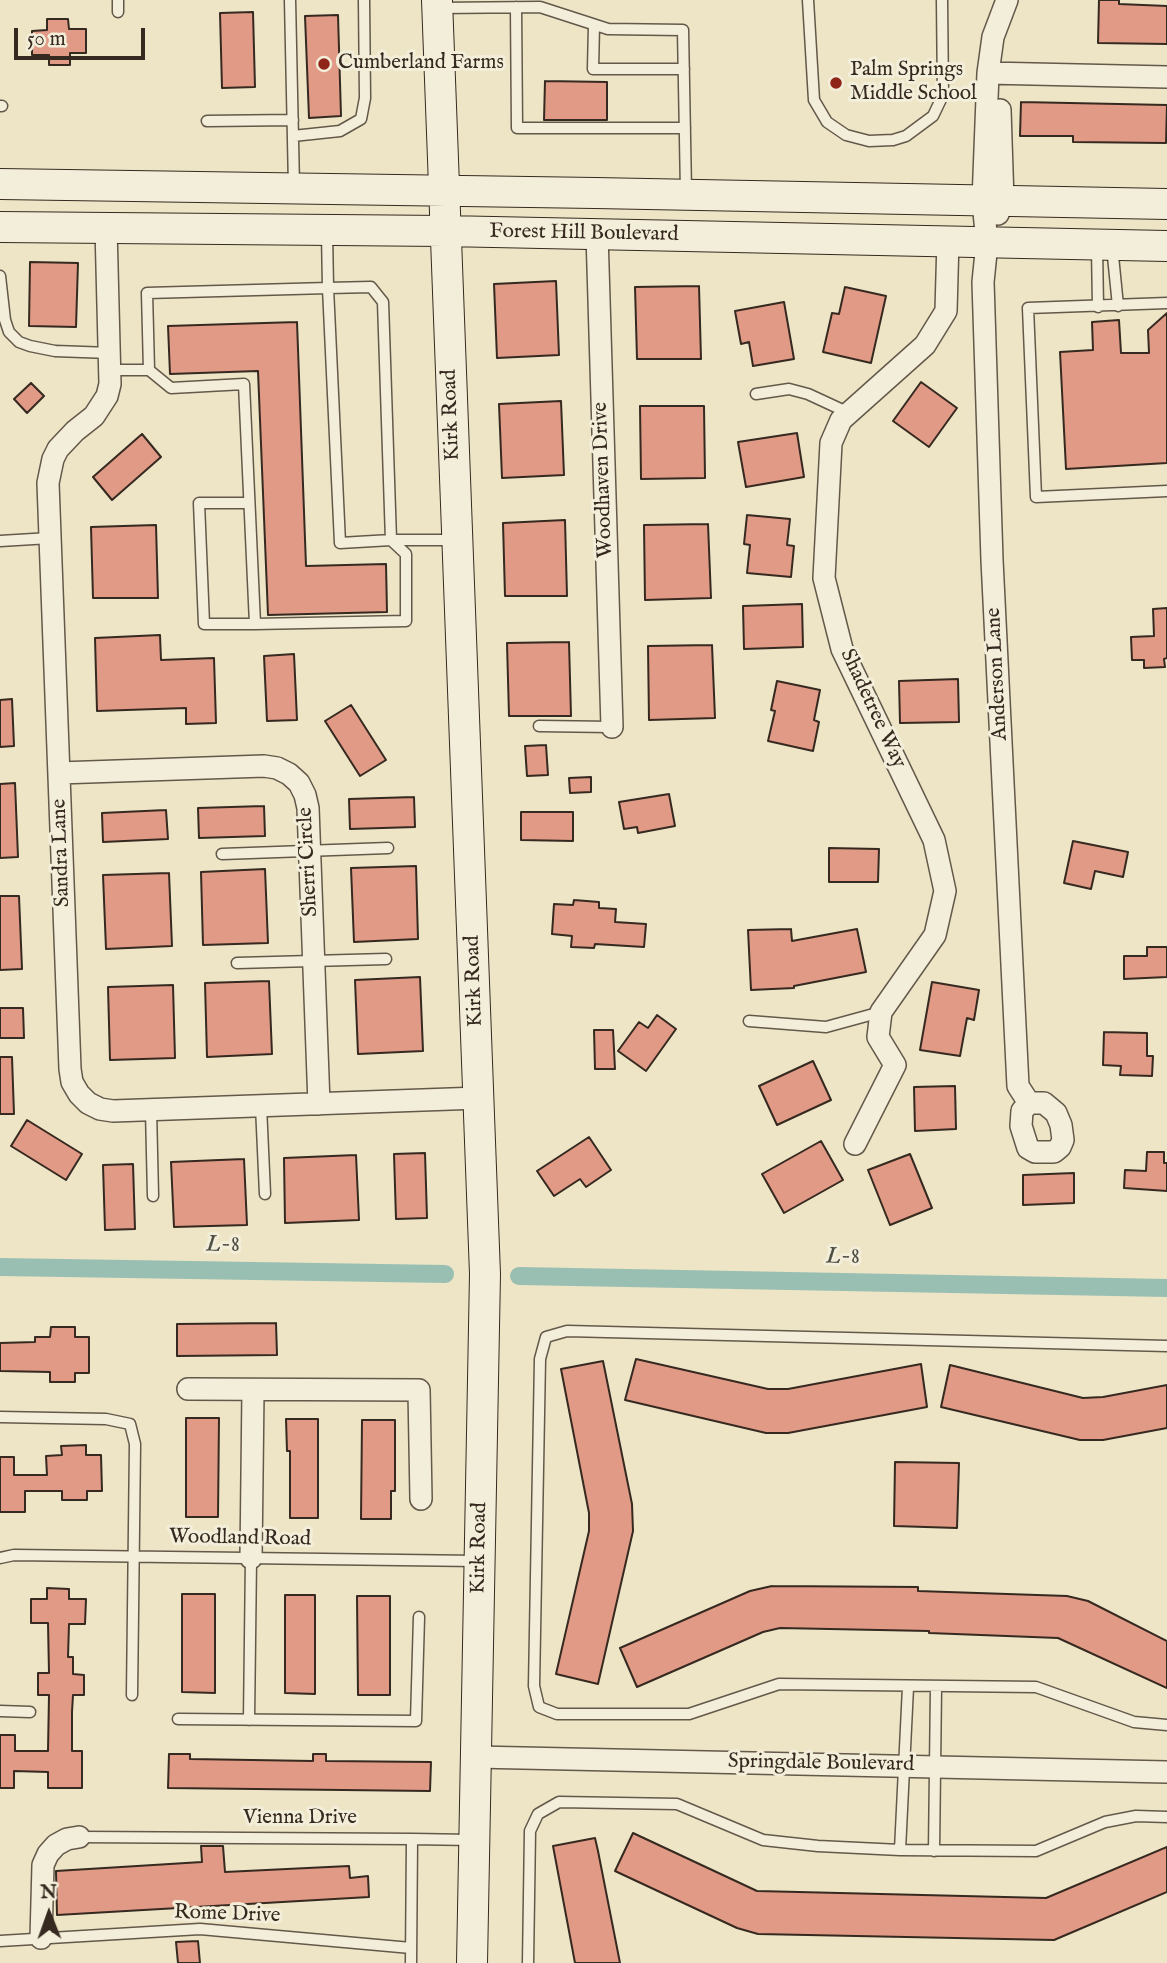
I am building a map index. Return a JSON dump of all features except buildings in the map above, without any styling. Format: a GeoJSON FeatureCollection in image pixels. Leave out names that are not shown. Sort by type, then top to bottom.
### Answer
{"type":"FeatureCollection","features":[{"type":"Feature","properties":{"kind":"main road","name":"Kirk Road"},"geometry":{"type":"LineString","coordinates":[[437,4],[485,1274],[472,1963]]}},
{"type":"Feature","properties":{"kind":"main road","name":"Forest Hill Boulevard"},"geometry":{"type":"LineString","coordinates":[[0,184],[1167,204]]}},
{"type":"Feature","properties":{"kind":"main road","name":"Forest Hill Boulevard"},"geometry":{"type":"LineString","coordinates":[[0,227],[444,231],[1167,246]]}},
{"type":"Feature","properties":{"kind":"street"},"geometry":{"type":"LineString","coordinates":[[993,201],[1000,93],[988,73],[993,37],[1007,0]]}},
{"type":"Feature","properties":{"kind":"street"},"geometry":{"type":"LineString","coordinates":[[988,73],[1167,76]]}},
{"type":"Feature","properties":{"kind":"street","name":"Anderson Lane"},"geometry":{"type":"LineString","coordinates":[[993,201],[983,282],[993,573],[1018,1086],[1028,1103]]}},
{"type":"Feature","properties":{"kind":"street","name":"Sandra Lane"},"geometry":{"type":"LineString","coordinates":[[106,228],[111,362],[107,396],[94,416],[66,439],[53,459],[48,483],[72,1082],[88,1103],[113,1111],[479,1098]]}},
{"type":"Feature","properties":{"kind":"street","name":"Woodhaven Drive"},"geometry":{"type":"LineString","coordinates":[[597,234],[612,727]]}},
{"type":"Feature","properties":{"kind":"street","name":"Shadetree Way"},"geometry":{"type":"LineString","coordinates":[[881,1012],[935,935],[944,891],[934,840],[842,649],[824,578],[831,443],[841,420],[925,345],[946,311],[948,240]]}},
{"type":"Feature","properties":{"kind":"street","name":"Sherri Circle"},"geometry":{"type":"LineString","coordinates":[[59,773],[264,766],[278,768],[299,783],[305,795],[309,851],[318,1104]]}},
{"type":"Feature","properties":{"kind":"street"},"geometry":{"type":"LineString","coordinates":[[855,1144],[895,1065],[878,1037],[881,1012]]}},
{"type":"Feature","properties":{"kind":"street"},"geometry":{"type":"LineString","coordinates":[[188,1389],[419,1391],[421,1499]]}},
{"type":"Feature","properties":{"kind":"street"},"geometry":{"type":"LineString","coordinates":[[251,1559],[253,1391]]}},
{"type":"Feature","properties":{"kind":"street","name":"Springdale Boulevard"},"geometry":{"type":"LineString","coordinates":[[476,1757],[1167,1772]]}},
{"type":"Feature","properties":{"kind":"street"},"geometry":{"type":"LineString","coordinates":[[41,1938],[43,1865],[56,1845],[66,1839],[79,1837]]}},
{"type":"Feature","properties":{"kind":"lane"},"geometry":{"type":"LineString","coordinates":[[290,0],[294,189]]}},
{"type":"Feature","properties":{"kind":"lane"},"geometry":{"type":"LineString","coordinates":[[293,136],[340,131],[361,119],[365,98],[364,0]]}},
{"type":"Feature","properties":{"kind":"lane"},"geometry":{"type":"LineString","coordinates":[[808,0],[814,100],[827,122],[846,135],[869,141],[893,140],[906,136],[933,116],[943,95],[943,0]]}},
{"type":"Feature","properties":{"kind":"lane"},"geometry":{"type":"LineString","coordinates":[[437,4],[540,7],[608,29],[684,30],[686,194]]}},
{"type":"Feature","properties":{"kind":"lane"},"geometry":{"type":"LineString","coordinates":[[516,7],[517,128],[685,128]]}},
{"type":"Feature","properties":{"kind":"lane"},"geometry":{"type":"LineString","coordinates":[[594,25],[593,69],[684,69]]}},
{"type":"Feature","properties":{"kind":"lane"},"geometry":{"type":"LineString","coordinates":[[206,121],[293,120]]}},
{"type":"Feature","properties":{"kind":"lane"},"geometry":{"type":"LineString","coordinates":[[327,230],[340,542],[457,540]]}},
{"type":"Feature","properties":{"kind":"lane"},"geometry":{"type":"LineString","coordinates":[[1105,245],[1118,306]]}},
{"type":"Feature","properties":{"kind":"lane"},"geometry":{"type":"LineString","coordinates":[[1098,307],[1105,245]]}},
{"type":"Feature","properties":{"kind":"lane"},"geometry":{"type":"LineString","coordinates":[[0,276],[5,320],[9,332],[19,342],[149,369],[171,388],[244,384],[255,624]]}},
{"type":"Feature","properties":{"kind":"lane"},"geometry":{"type":"LineString","coordinates":[[149,369],[148,293],[371,287],[383,302],[391,540],[406,554],[406,621],[204,624],[199,503],[249,503]]}},
{"type":"Feature","properties":{"kind":"lane"},"geometry":{"type":"LineString","coordinates":[[1167,303],[1028,308],[1036,497],[1167,491]]}},
{"type":"Feature","properties":{"kind":"lane"},"geometry":{"type":"LineString","coordinates":[[755,394],[789,389],[808,394],[849,413]]}},
{"type":"Feature","properties":{"kind":"lane"},"geometry":{"type":"LineString","coordinates":[[0,541],[50,538]]}},
{"type":"Feature","properties":{"kind":"lane"},"geometry":{"type":"LineString","coordinates":[[539,726],[612,727]]}},
{"type":"Feature","properties":{"kind":"lane"},"geometry":{"type":"LineString","coordinates":[[222,854],[388,848]]}},
{"type":"Feature","properties":{"kind":"lane"},"geometry":{"type":"LineString","coordinates":[[237,963],[386,959]]}},
{"type":"Feature","properties":{"kind":"lane"},"geometry":{"type":"LineString","coordinates":[[749,1021],[826,1027],[881,1012]]}},
{"type":"Feature","properties":{"kind":"lane"},"geometry":{"type":"LineString","coordinates":[[261,1106],[265,1194]]}},
{"type":"Feature","properties":{"kind":"lane"},"geometry":{"type":"LineString","coordinates":[[150,1110],[153,1196]]}},
{"type":"Feature","properties":{"kind":"lane"},"geometry":{"type":"LineString","coordinates":[[1167,1346],[567,1331],[546,1337],[540,1359],[534,1686],[539,1707],[557,1714],[689,1714],[779,1684],[1036,1688],[1134,1722],[1167,1725]]}},
{"type":"Feature","properties":{"kind":"lane"},"geometry":{"type":"LineString","coordinates":[[0,1417],[106,1419],[130,1424],[135,1444],[132,1695]]}},
{"type":"Feature","properties":{"kind":"lane","name":"Woodland Road"},"geometry":{"type":"LineString","coordinates":[[0,1558],[14,1555],[480,1561]]}},
{"type":"Feature","properties":{"kind":"lane"},"geometry":{"type":"LineString","coordinates":[[249,1720],[251,1559]]}},
{"type":"Feature","properties":{"kind":"lane"},"geometry":{"type":"LineString","coordinates":[[178,1719],[416,1721],[419,1617]]}},
{"type":"Feature","properties":{"kind":"lane"},"geometry":{"type":"LineString","coordinates":[[900,1850],[908,1687]]}},
{"type":"Feature","properties":{"kind":"lane"},"geometry":{"type":"LineString","coordinates":[[934,1851],[936,1687]]}},
{"type":"Feature","properties":{"kind":"lane"},"geometry":{"type":"LineString","coordinates":[[0,1711],[30,1712]]}},
{"type":"Feature","properties":{"kind":"lane"},"geometry":{"type":"LineString","coordinates":[[528,1963],[530,1831],[538,1814],[559,1802],[677,1804],[763,1840],[818,1846],[934,1851],[1036,1851],[1105,1822],[1136,1816],[1167,1817]]}},
{"type":"Feature","properties":{"kind":"lane","name":"Vienna Drive"},"geometry":{"type":"LineString","coordinates":[[79,1837],[474,1840]]}},
{"type":"Feature","properties":{"kind":"lane"},"geometry":{"type":"LineString","coordinates":[[411,1963],[412,1839]]}},
{"type":"Feature","properties":{"kind":"lane","name":"Rome Drive"},"geometry":{"type":"LineString","coordinates":[[0,1941],[200,1929],[411,1948]]}},
{"type":"Feature","properties":{"kind":"waterway","name":"L-8"},"geometry":{"type":"LineString","coordinates":[[0,1267],[445,1274]]}},
{"type":"Feature","properties":{"kind":"waterway","name":"L-8"},"geometry":{"type":"LineString","coordinates":[[519,1276],[1167,1288]]}},
{"type":"Feature","properties":{"kind":"place","name":"Cumberland Farms"},"geometry":{"type":"Point","coordinates":[324,64]}},
{"type":"Feature","properties":{"kind":"place","name":"Palm Springs Middle School"},"geometry":{"type":"Point","coordinates":[836,83]}}]}
